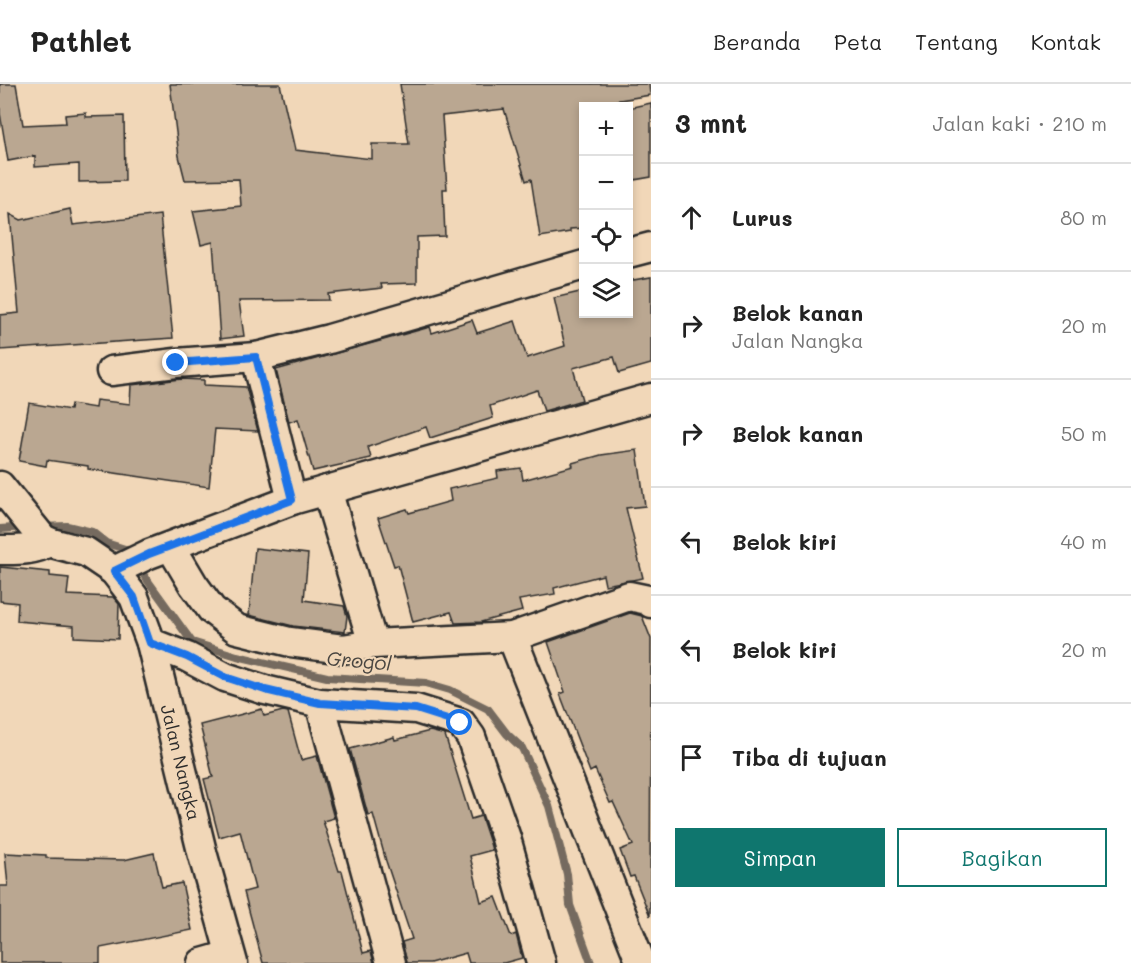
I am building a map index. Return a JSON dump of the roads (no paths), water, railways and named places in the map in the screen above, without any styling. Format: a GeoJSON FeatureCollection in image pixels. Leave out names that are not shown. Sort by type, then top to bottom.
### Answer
{"type":"FeatureCollection","features":[{"type":"Feature","properties":{"kind":"street"},"geometry":{"type":"LineString","coordinates":[[633,252],[651,247]]}},
{"type":"Feature","properties":{"kind":"street"},"geometry":{"type":"LineString","coordinates":[[111,371],[256,357],[329,339],[579,266]]}},
{"type":"Feature","properties":{"kind":"street"},"geometry":{"type":"LineString","coordinates":[[256,357],[292,500]]}},
{"type":"Feature","properties":{"kind":"street"},"geometry":{"type":"LineString","coordinates":[[140,559],[292,500],[651,398]]}},
{"type":"Feature","properties":{"kind":"street"},"geometry":{"type":"LineString","coordinates":[[327,490],[373,644]]}},
{"type":"Feature","properties":{"kind":"street"},"geometry":{"type":"LineString","coordinates":[[8,494],[46,540],[86,552],[140,559],[193,584],[212,610],[237,629],[290,642],[343,649],[373,644],[512,637],[629,596],[651,603]]}},
{"type":"Feature","properties":{"kind":"street"},"geometry":{"type":"LineString","coordinates":[[0,550],[32,549],[42,546],[46,540]]}},
{"type":"Feature","properties":{"kind":"street","name":"Jalan Nangka"},"geometry":{"type":"LineString","coordinates":[[140,559],[134,597],[150,643],[202,852],[232,959]]}},
{"type":"Feature","properties":{"kind":"street"},"geometry":{"type":"LineString","coordinates":[[512,637],[641,963]]}},
{"type":"Feature","properties":{"kind":"street"},"geometry":{"type":"LineString","coordinates":[[150,643],[187,657],[225,677],[265,690],[320,703],[416,709],[460,723],[471,737],[506,838],[541,963]]}},
{"type":"Feature","properties":{"kind":"street"},"geometry":{"type":"LineString","coordinates":[[320,703],[391,963]]}},
{"type":"Feature","properties":{"kind":"street"},"geometry":{"type":"LineString","coordinates":[[202,963],[232,959]]}},
{"type":"Feature","properties":{"kind":"waterway","name":"Grogol"},"geometry":{"type":"LineString","coordinates":[[40,527],[67,526],[92,532],[106,543],[125,549],[192,642],[237,656],[327,677],[426,683],[450,690],[488,709],[507,734],[522,748],[549,806],[567,874],[570,905],[591,963]]}},
{"type":"Feature","properties":{"kind":"waterway","name":"Grogol"},"geometry":{"type":"LineString","coordinates":[[0,529],[27,527]]}}]}
